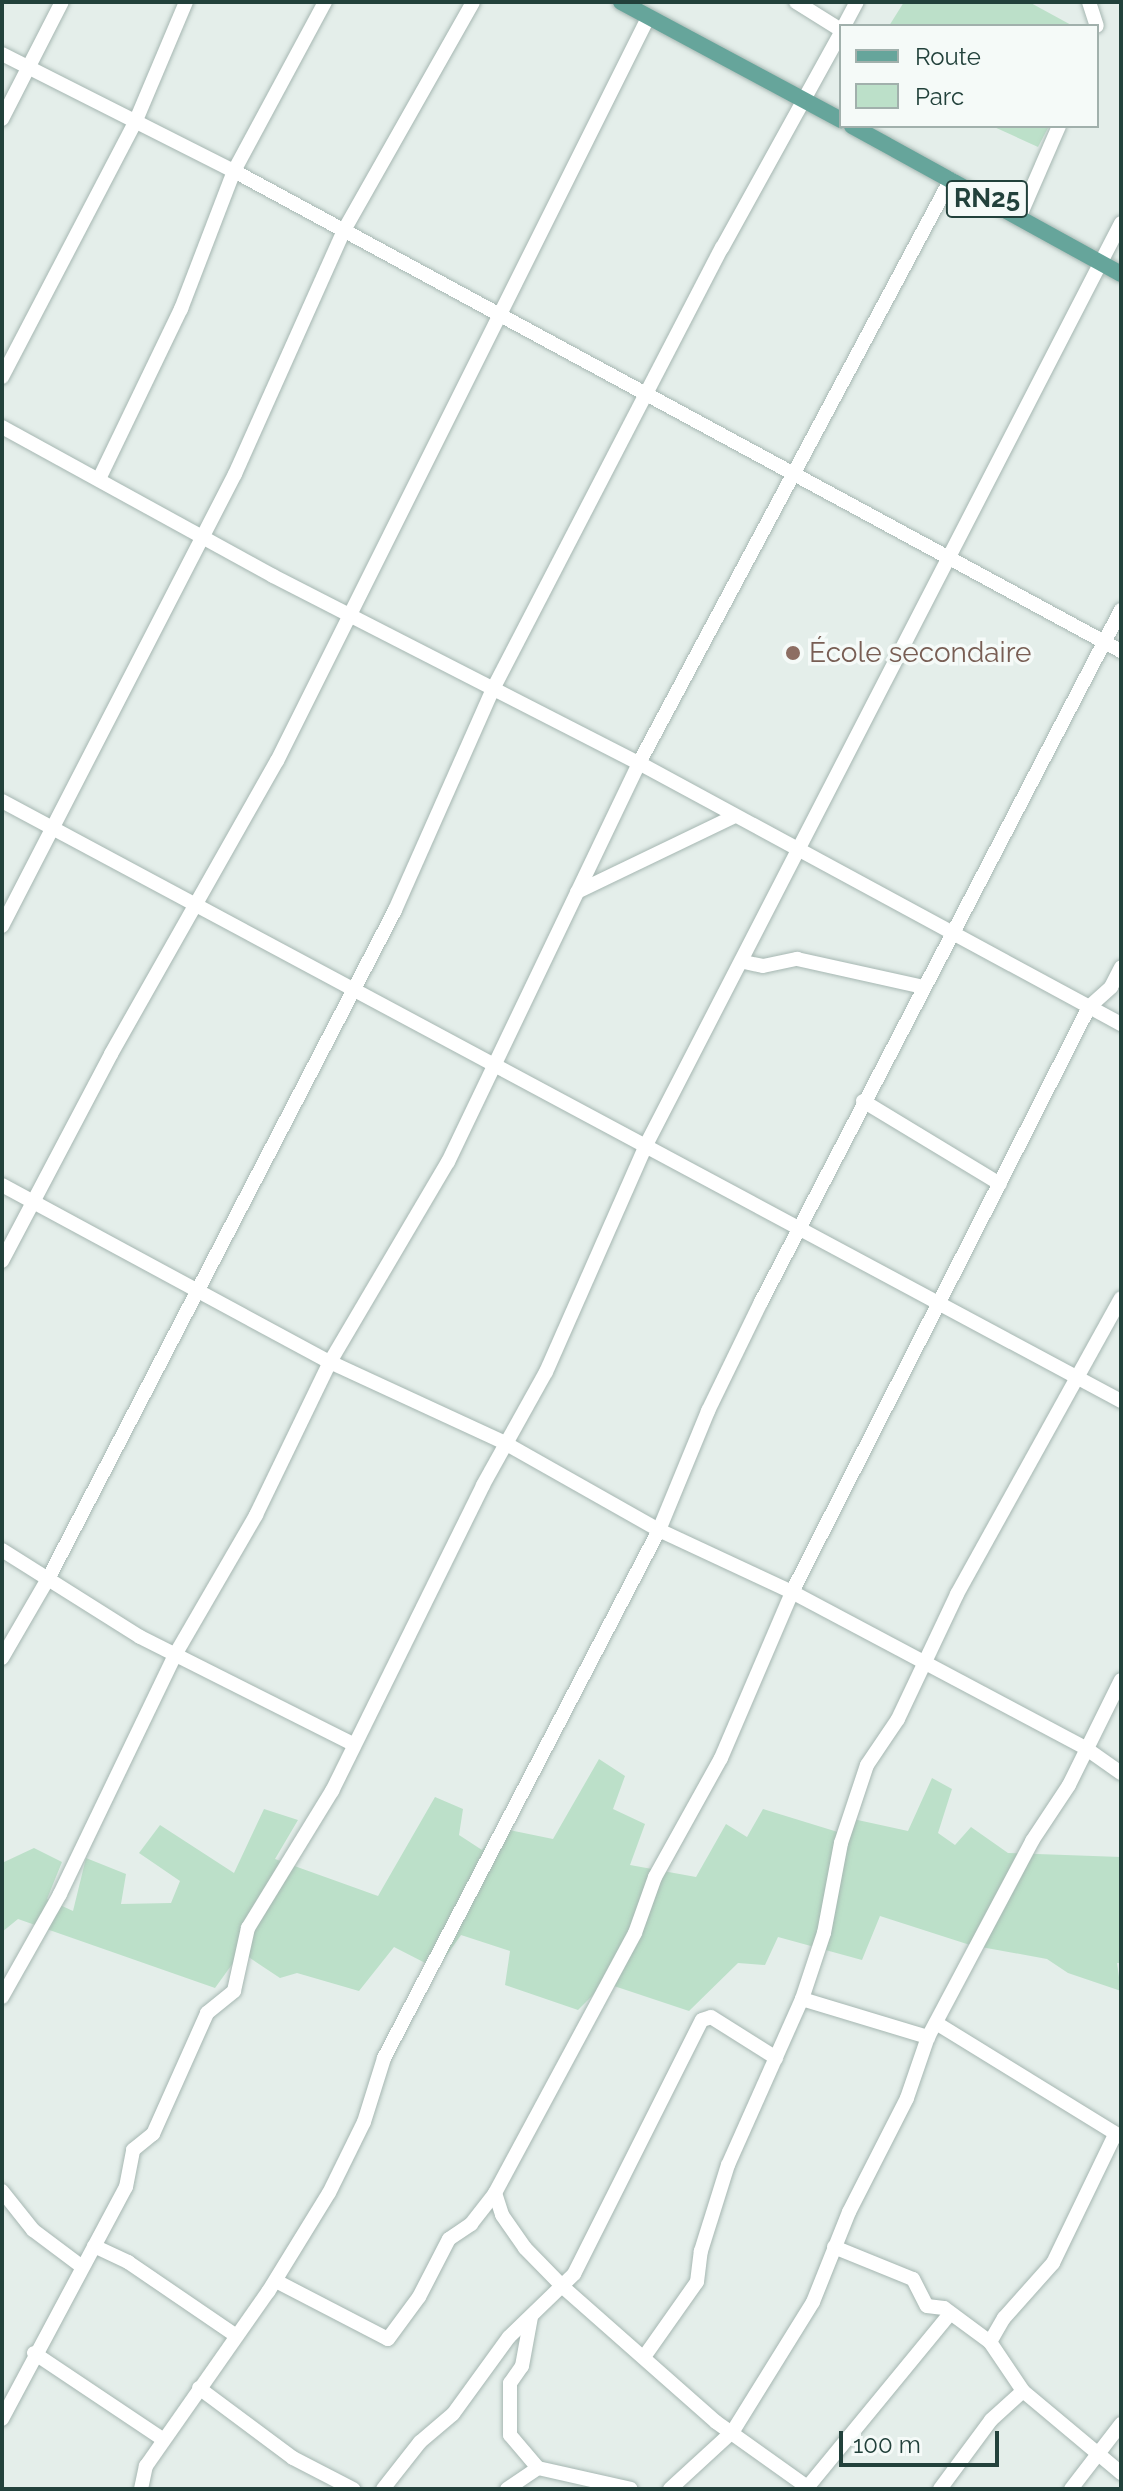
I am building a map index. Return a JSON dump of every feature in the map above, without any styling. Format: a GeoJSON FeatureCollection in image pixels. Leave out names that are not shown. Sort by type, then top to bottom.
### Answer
{"type":"FeatureCollection","features":[{"type":"Feature","properties":{"kind":"main road"},"geometry":{"type":"LineString","coordinates":[[621,2],[839,119]]}},
{"type":"Feature","properties":{"kind":"main road","name":"RN25"},"geometry":{"type":"LineString","coordinates":[[856,128],[1121,274]]}},
{"type":"Feature","properties":{"kind":"street"},"geometry":{"type":"LineString","coordinates":[[2,119],[62,2]]}},
{"type":"Feature","properties":{"kind":"street"},"geometry":{"type":"LineString","coordinates":[[2,377],[134,125],[186,2]]}},
{"type":"Feature","properties":{"kind":"street"},"geometry":{"type":"LineString","coordinates":[[100,477],[187,295],[234,171],[325,2]]}},
{"type":"Feature","properties":{"kind":"street"},"geometry":{"type":"LineString","coordinates":[[2,926],[203,535],[343,232],[473,2]]}},
{"type":"Feature","properties":{"kind":"street"},"geometry":{"type":"LineString","coordinates":[[796,2],[839,27]]}},
{"type":"Feature","properties":{"kind":"street"},"geometry":{"type":"LineString","coordinates":[[845,24],[857,2]]}},
{"type":"Feature","properties":{"kind":"street"},"geometry":{"type":"LineString","coordinates":[[1089,2],[1096,24]]}},
{"type":"Feature","properties":{"kind":"street"},"geometry":{"type":"LineString","coordinates":[[2,1261],[283,749],[496,314],[648,18]]}},
{"type":"Feature","properties":{"kind":"street"},"geometry":{"type":"LineString","coordinates":[[2,1658],[49,1577],[395,910],[494,687],[839,34]]}},
{"type":"Feature","properties":{"kind":"street"},"geometry":{"type":"LineString","coordinates":[[2,54],[134,125],[234,171],[646,397],[951,557],[1121,651]]}},
{"type":"Feature","properties":{"kind":"street"},"geometry":{"type":"LineString","coordinates":[[1019,218],[1058,128]]}},
{"type":"Feature","properties":{"kind":"street"},"geometry":{"type":"LineString","coordinates":[[2,1997],[60,1894],[175,1655],[256,1515],[330,1362],[448,1162],[639,763],[796,477],[951,179]]}},
{"type":"Feature","properties":{"kind":"street"},"geometry":{"type":"LineString","coordinates":[[2,2419],[34,2353],[126,2187],[133,2150],[153,2134],[207,2013],[234,1991],[248,1928],[307,1835],[505,1443],[584,1295],[646,1145],[744,962],[1103,264],[1121,223]]}},
{"type":"Feature","properties":{"kind":"street"},"geometry":{"type":"LineString","coordinates":[[2,427],[349,613],[639,763],[733,817],[1121,1024]]}},
{"type":"Feature","properties":{"kind":"street"},"geometry":{"type":"LineString","coordinates":[[141,2489],[146,2466],[235,2335],[276,2281],[329,2193],[364,2122],[384,2058],[659,1530],[714,1399],[802,1229],[863,1101],[1121,610]]}},
{"type":"Feature","properties":{"kind":"street"},"geometry":{"type":"LineString","coordinates":[[2,801],[195,907],[1080,1376],[1121,1401]]}},
{"type":"Feature","properties":{"kind":"street"},"geometry":{"type":"LineString","coordinates":[[577,892],[733,817]]}},
{"type":"Feature","properties":{"kind":"street"},"geometry":{"type":"LineString","coordinates":[[744,962],[763,966],[797,959],[923,987]]}},
{"type":"Feature","properties":{"kind":"street"},"geometry":{"type":"LineString","coordinates":[[276,2281],[388,2339],[419,2297],[449,2239],[479,2213],[495,2193],[721,1758],[792,1592],[1089,1007],[1111,987],[1121,967]]}},
{"type":"Feature","properties":{"kind":"street"},"geometry":{"type":"LineString","coordinates":[[863,1101],[1000,1184]]}},
{"type":"Feature","properties":{"kind":"street"},"geometry":{"type":"LineString","coordinates":[[2,1185],[330,1362],[505,1443],[659,1530],[792,1592],[1084,1747],[1121,1773]]}},
{"type":"Feature","properties":{"kind":"street"},"geometry":{"type":"LineString","coordinates":[[644,2357],[697,2282],[701,2251],[728,2165],[802,1999],[824,1933],[841,1843],[867,1765],[898,1719],[923,1662],[1121,1298]]}},
{"type":"Feature","properties":{"kind":"street"},"geometry":{"type":"LineString","coordinates":[[2,1550],[175,1655],[353,1744]]}},
{"type":"Feature","properties":{"kind":"street"},"geometry":{"type":"LineString","coordinates":[[670,2489],[733,2431],[813,2302],[834,2247],[907,2098],[928,2037],[1032,1841],[1069,1785],[1084,1747],[1121,1680]]}},
{"type":"Feature","properties":{"kind":"street"},"geometry":{"type":"LineString","coordinates":[[802,1999],[928,2037]]}},
{"type":"Feature","properties":{"kind":"street"},"geometry":{"type":"LineString","coordinates":[[383,2489],[420,2442],[453,2414],[496,2351],[563,2287],[585,2256],[702,2020],[711,2017],[776,2058]]}},
{"type":"Feature","properties":{"kind":"street"},"geometry":{"type":"LineString","coordinates":[[936,2023],[1118,2136],[1053,2263],[1004,2318],[990,2342]]}},
{"type":"Feature","properties":{"kind":"street"},"geometry":{"type":"LineString","coordinates":[[2,2191],[33,2230],[81,2266]]}},
{"type":"Feature","properties":{"kind":"street"},"geometry":{"type":"LineString","coordinates":[[495,2193],[502,2215],[525,2248],[563,2287],[716,2422],[733,2431],[808,2488],[950,2314]]}},
{"type":"Feature","properties":{"kind":"street"},"geometry":{"type":"LineString","coordinates":[[479,2213],[502,2215]]}},
{"type":"Feature","properties":{"kind":"street"},"geometry":{"type":"LineString","coordinates":[[94,2246],[128,2262],[235,2335]]}},
{"type":"Feature","properties":{"kind":"street"},"geometry":{"type":"LineString","coordinates":[[834,2247],[913,2279],[927,2306],[950,2314],[990,2342],[1023,2391],[1121,2473]]}},
{"type":"Feature","properties":{"kind":"street"},"geometry":{"type":"LineString","coordinates":[[531,2317],[522,2366],[510,2383],[510,2435],[538,2468],[631,2489]]}},
{"type":"Feature","properties":{"kind":"street"},"geometry":{"type":"LineString","coordinates":[[34,2353],[164,2440]]}},
{"type":"Feature","properties":{"kind":"street"},"geometry":{"type":"LineString","coordinates":[[199,2388],[293,2458],[353,2489]]}},
{"type":"Feature","properties":{"kind":"street"},"geometry":{"type":"LineString","coordinates":[[940,2489],[991,2420],[1023,2391]]}},
{"type":"Feature","properties":{"kind":"street"},"geometry":{"type":"LineString","coordinates":[[1071,2489],[1121,2424]]}},
{"type":"Feature","properties":{"kind":"street"},"geometry":{"type":"LineString","coordinates":[[507,2489],[538,2468]]}},
{"type":"Feature","properties":{"kind":"green space"},"geometry":{"type":"Polygon","coordinates":[[[904,2],[1029,2],[1069,24],[890,24],[904,2]]]}},
{"type":"Feature","properties":{"kind":"green space"},"geometry":{"type":"Polygon","coordinates":[[[996,128],[1048,128],[1038,147],[996,128]]]}},
{"type":"Feature","properties":{"kind":"green space"},"geometry":{"type":"Polygon","coordinates":[[[599,1759],[625,1776],[613,1809],[645,1824],[630,1865],[696,1877],[726,1824],[747,1837],[763,1809],[841,1833],[853,1819],[908,1831],[932,1778],[952,1789],[938,1833],[955,1845],[971,1827],[1008,1853],[1121,1857],[1121,1963],[1117,1963],[1121,1991],[1068,1973],[1047,1959],[970,1945],[880,1916],[862,1960],[778,1937],[765,1965],[738,1963],[689,2011],[605,1983],[578,2010],[505,1985],[510,1951],[461,1935],[437,1969],[394,1947],[359,1991],[297,1973],[280,1978],[241,1952],[215,1988],[18,1919],[2,1932],[2,1863],[34,1848],[62,1862],[47,1899],[73,1911],[86,1858],[126,1874],[121,1904],[171,1903],[180,1881],[139,1853],[160,1825],[234,1873],[264,1809],[298,1820],[275,1859],[378,1896],[435,1797],[463,1809],[459,1835],[482,1850],[499,1828],[553,1839],[599,1759]]]}},
{"type":"Feature","properties":{"kind":"place","name":"École secondaire"},"geometry":{"type":"Point","coordinates":[793,653]}}]}
